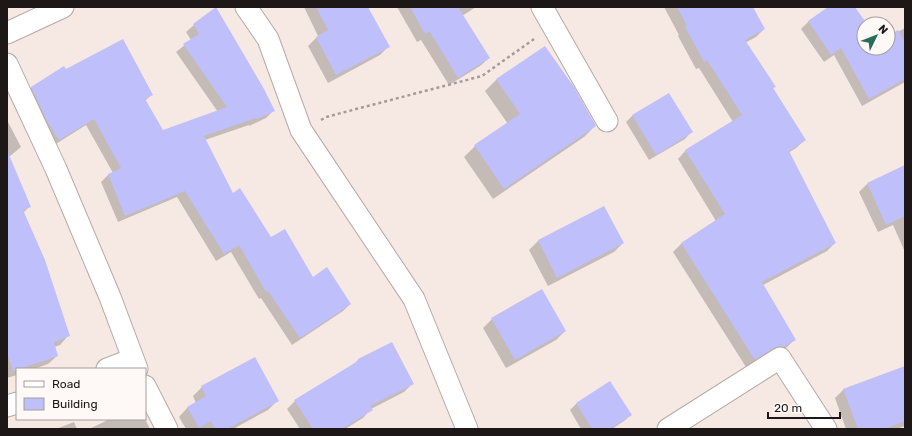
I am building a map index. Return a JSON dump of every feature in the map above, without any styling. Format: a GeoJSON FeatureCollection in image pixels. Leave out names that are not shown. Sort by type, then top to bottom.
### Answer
{"type":"FeatureCollection","features":[{"type":"Feature","properties":{"kind":"street"},"geometry":{"type":"LineString","coordinates":[[7,33],[64,7]]}},
{"type":"Feature","properties":{"kind":"street"},"geometry":{"type":"LineString","coordinates":[[246,7],[268,38],[301,130],[414,300],[467,429]]}},
{"type":"Feature","properties":{"kind":"street"},"geometry":{"type":"LineString","coordinates":[[542,7],[607,121]]}},
{"type":"Feature","properties":{"kind":"street"},"geometry":{"type":"LineString","coordinates":[[7,64],[56,169],[110,297],[135,364],[113,368]]}},
{"type":"Feature","properties":{"kind":"street"},"geometry":{"type":"LineString","coordinates":[[668,429],[780,358],[826,429]]}},
{"type":"Feature","properties":{"kind":"street"},"geometry":{"type":"LineString","coordinates":[[146,388],[166,429]]}},
{"type":"Feature","properties":{"kind":"path"},"geometry":{"type":"LineString","coordinates":[[301,130],[326,117],[482,76],[552,26]]}},
{"type":"Feature","properties":{"kind":"building"},"geometry":{"type":"Polygon","coordinates":[[[216,7],[264,89],[275,111],[257,119],[256,118],[204,136],[233,193],[240,188],[271,237],[285,229],[313,277],[327,267],[351,304],[300,338],[268,291],[266,292],[239,245],[224,254],[185,191],[125,216],[108,174],[121,168],[94,119],[59,140],[47,121],[31,87],[64,66],[66,69],[123,39],[153,95],[145,99],[163,130],[227,107],[183,44],[199,34],[193,24],[216,7]]]}},
{"type":"Feature","properties":{"kind":"building"},"geometry":{"type":"Polygon","coordinates":[[[316,7],[368,7],[390,47],[336,75],[316,37],[328,30],[316,7]]]}},
{"type":"Feature","properties":{"kind":"building"},"geometry":{"type":"Polygon","coordinates":[[[410,7],[458,7],[490,58],[458,78],[430,32],[425,34],[410,7]]]}},
{"type":"Feature","properties":{"kind":"building"},"geometry":{"type":"Polygon","coordinates":[[[677,7],[753,7],[765,29],[745,40],[776,87],[773,88],[806,140],[789,151],[836,243],[762,282],[796,340],[783,347],[779,346],[774,348],[755,360],[681,243],[725,214],[685,150],[742,115],[707,60],[704,62],[685,27],[687,26],[677,7]]]}},
{"type":"Feature","properties":{"kind":"building"},"geometry":{"type":"Polygon","coordinates":[[[828,7],[855,7],[861,16],[856,16],[856,56],[896,56],[896,31],[898,30],[905,43],[905,79],[869,99],[841,48],[831,55],[808,21],[828,7]]]}},
{"type":"Feature","properties":{"kind":"building"},"geometry":{"type":"Polygon","coordinates":[[[545,46],[574,87],[596,126],[504,189],[474,145],[520,114],[496,79],[545,46]]]}},
{"type":"Feature","properties":{"kind":"building"},"geometry":{"type":"Polygon","coordinates":[[[669,93],[693,132],[656,155],[632,115],[669,93]]]}},
{"type":"Feature","properties":{"kind":"building"},"geometry":{"type":"Polygon","coordinates":[[[7,150],[31,207],[23,210],[45,260],[70,336],[54,342],[58,356],[22,368],[16,368],[16,370],[13,371],[7,353],[7,150]]]}},
{"type":"Feature","properties":{"kind":"building"},"geometry":{"type":"Polygon","coordinates":[[[905,165],[905,216],[886,225],[867,183],[905,165]]]}},
{"type":"Feature","properties":{"kind":"building"},"geometry":{"type":"Polygon","coordinates":[[[604,206],[624,243],[557,278],[538,240],[604,206]]]}},
{"type":"Feature","properties":{"kind":"building"},"geometry":{"type":"Polygon","coordinates":[[[542,289],[566,331],[515,360],[491,318],[542,289]]]}},
{"type":"Feature","properties":{"kind":"building"},"geometry":{"type":"Polygon","coordinates":[[[392,342],[414,384],[370,406],[373,410],[342,429],[313,429],[294,400],[358,361],[358,359],[392,342]]]}},
{"type":"Feature","properties":{"kind":"building"},"geometry":{"type":"Polygon","coordinates":[[[255,357],[279,401],[227,429],[215,429],[211,421],[199,428],[187,407],[206,396],[201,386],[255,357]]]}},
{"type":"Feature","properties":{"kind":"building"},"geometry":{"type":"Polygon","coordinates":[[[905,366],[905,421],[884,429],[858,429],[843,389],[905,366]]]}},
{"type":"Feature","properties":{"kind":"building"},"geometry":{"type":"Polygon","coordinates":[[[610,381],[632,415],[610,429],[592,429],[576,403],[610,381]]]}}]}
